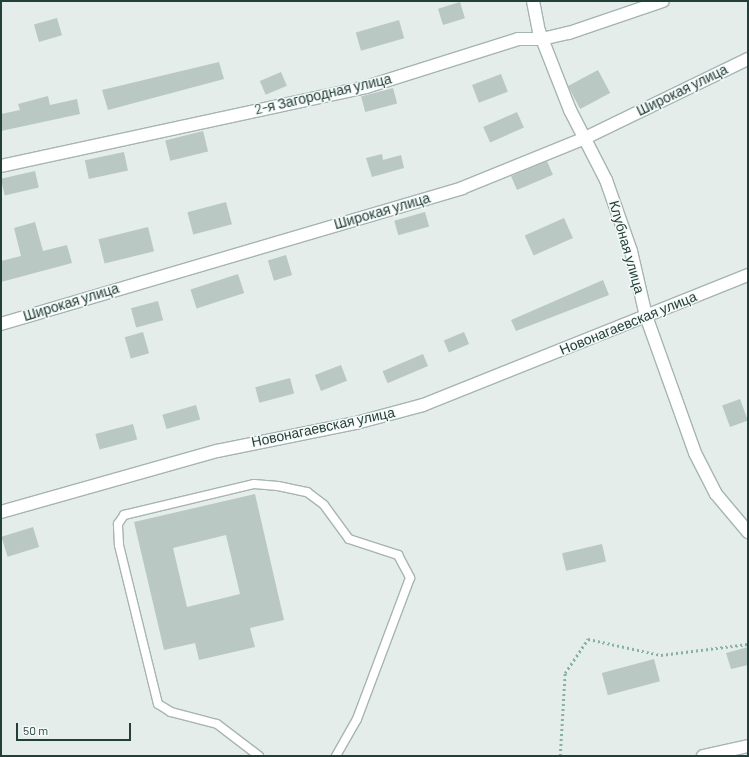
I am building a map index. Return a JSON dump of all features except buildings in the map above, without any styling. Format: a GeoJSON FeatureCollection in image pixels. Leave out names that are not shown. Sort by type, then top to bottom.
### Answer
{"type":"FeatureCollection","features":[{"type":"Feature","properties":{"kind":"street","name":"Клубная улица"},"geometry":{"type":"LineString","coordinates":[[533,1],[542,39],[616,208],[646,316],[694,453],[716,494],[748,532]]}},
{"type":"Feature","properties":{"kind":"street","name":"2-я Загородная улица"},"geometry":{"type":"LineString","coordinates":[[1,166],[366,87],[518,39],[542,39],[663,1]]}},
{"type":"Feature","properties":{"kind":"street","name":"Широкая улица"},"geometry":{"type":"LineString","coordinates":[[1,324],[462,188],[585,138],[748,59]]}},
{"type":"Feature","properties":{"kind":"street","name":"Новонагаевская улица"},"geometry":{"type":"LineString","coordinates":[[1,512],[217,451],[356,424],[422,405],[748,275]]}},
{"type":"Feature","properties":{"kind":"street"},"geometry":{"type":"LineString","coordinates":[[702,756],[748,746]]}},
{"type":"Feature","properties":{"kind":"lane"},"geometry":{"type":"LineString","coordinates":[[259,756],[217,724],[171,712],[158,704],[119,545],[118,524],[124,515],[254,484],[278,486],[307,492],[324,505],[350,539],[398,555],[410,578],[357,719],[336,756]]}},
{"type":"Feature","properties":{"kind":"path"},"geometry":{"type":"LineString","coordinates":[[560,756],[565,673],[588,639],[660,655],[748,644]]}}]}
